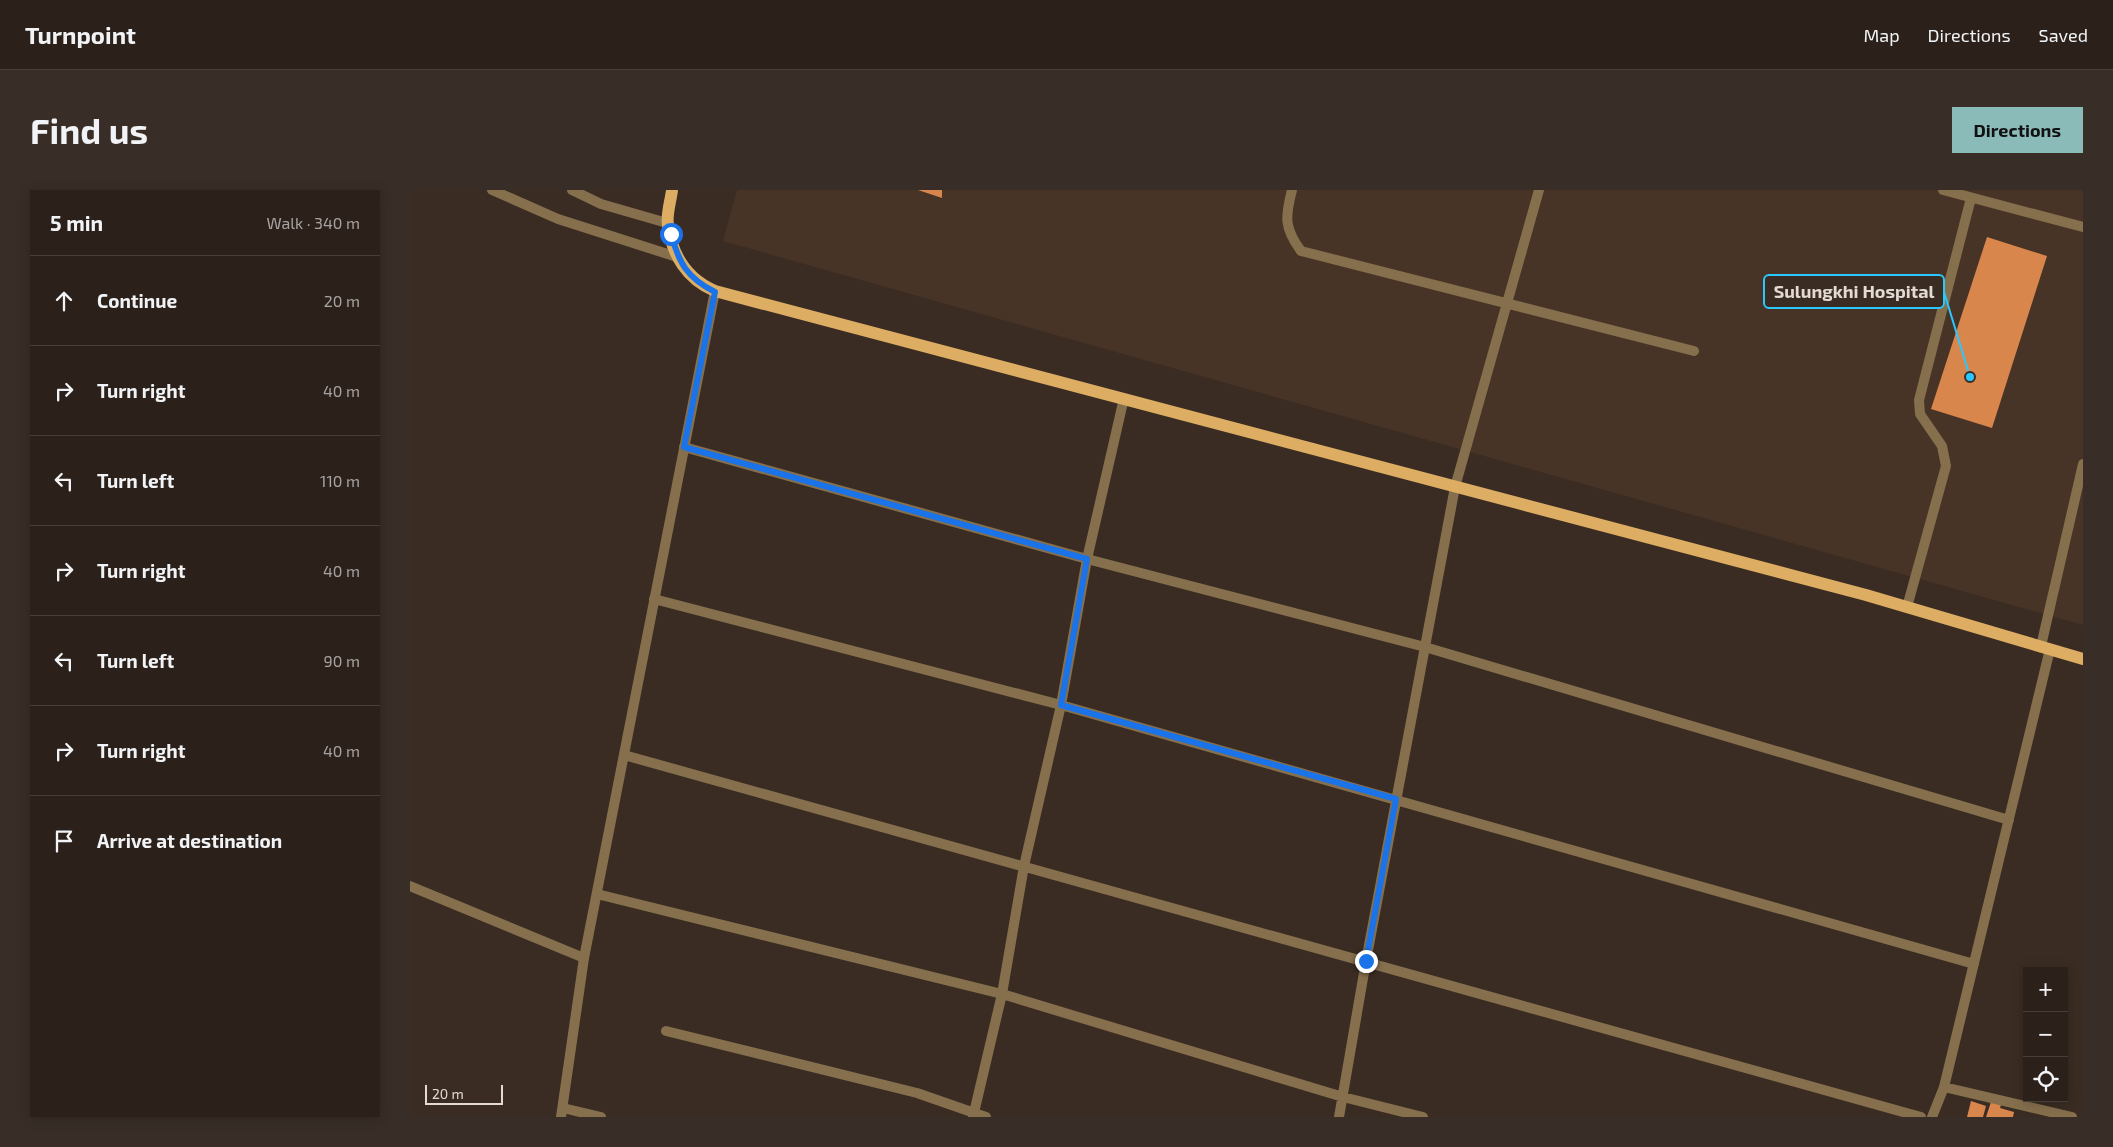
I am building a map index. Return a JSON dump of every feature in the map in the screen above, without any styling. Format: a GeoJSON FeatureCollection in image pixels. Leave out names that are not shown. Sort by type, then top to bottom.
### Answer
{"type":"FeatureCollection","features":[{"type":"Feature","properties":{"kind":"main road"},"geometry":{"type":"LineString","coordinates":[[672,190],[667,224],[677,257],[700,284],[715,292],[1124,398],[1907,607],[2083,659]]}},
{"type":"Feature","properties":{"kind":"street"},"geometry":{"type":"LineString","coordinates":[[492,190],[558,219],[677,257]]}},
{"type":"Feature","properties":{"kind":"street"},"geometry":{"type":"LineString","coordinates":[[572,190],[601,204],[667,224]]}},
{"type":"Feature","properties":{"kind":"street"},"geometry":{"type":"LineString","coordinates":[[1292,190],[1287,208],[1287,226],[1290,236],[1301,251],[1694,351]]}},
{"type":"Feature","properties":{"kind":"street"},"geometry":{"type":"LineString","coordinates":[[1339,1117],[1366,961],[1455,487],[1539,190]]}},
{"type":"Feature","properties":{"kind":"street"},"geometry":{"type":"LineString","coordinates":[[1944,190],[2083,227]]}},
{"type":"Feature","properties":{"kind":"street"},"geometry":{"type":"LineString","coordinates":[[1907,607],[1946,466],[1942,446],[1920,414],[1919,400],[1972,198]]}},
{"type":"Feature","properties":{"kind":"street"},"geometry":{"type":"LineString","coordinates":[[601,1117],[562,1112],[584,958],[715,292]]}},
{"type":"Feature","properties":{"kind":"street"},"geometry":{"type":"LineString","coordinates":[[973,1115],[1002,994],[1024,866],[1061,705],[1087,559],[1124,398]]}},
{"type":"Feature","properties":{"kind":"street"},"geometry":{"type":"LineString","coordinates":[[684,447],[1087,559],[1425,647],[2009,820]]}},
{"type":"Feature","properties":{"kind":"street"},"geometry":{"type":"LineString","coordinates":[[1932,1117],[1944,1087],[2009,820],[2083,464]]}},
{"type":"Feature","properties":{"kind":"street"},"geometry":{"type":"LineString","coordinates":[[654,599],[1061,705],[1974,964]]}},
{"type":"Feature","properties":{"kind":"street"},"geometry":{"type":"LineString","coordinates":[[624,755],[1920,1117]]}},
{"type":"Feature","properties":{"kind":"street"},"geometry":{"type":"LineString","coordinates":[[410,886],[584,958]]}},
{"type":"Feature","properties":{"kind":"street"},"geometry":{"type":"LineString","coordinates":[[596,894],[1002,994],[1343,1097],[1423,1117]]}},
{"type":"Feature","properties":{"kind":"street"},"geometry":{"type":"LineString","coordinates":[[666,1031],[917,1092],[973,1115],[986,1117]]}},
{"type":"Feature","properties":{"kind":"street"},"geometry":{"type":"LineString","coordinates":[[1944,1087],[2072,1117]]}},
{"type":"Feature","properties":{"kind":"shaded area"},"geometry":{"type":"Polygon","coordinates":[[[737,190],[2083,190],[2083,625],[723,241],[737,190]]]}},
{"type":"Feature","properties":{"kind":"building"},"geometry":{"type":"Polygon","coordinates":[[[918,190],[942,190],[942,198],[918,190]]]}},
{"type":"Feature","properties":{"kind":"building"},"geometry":{"type":"Polygon","coordinates":[[[1987,237],[2047,256],[1992,428],[1931,409],[1987,237]]]}},
{"type":"Feature","properties":{"kind":"building"},"geometry":{"type":"Polygon","coordinates":[[[1971,1101],[1986,1106],[1983,1117],[1967,1117],[1971,1101]]]}},
{"type":"Feature","properties":{"kind":"building"},"geometry":{"type":"Polygon","coordinates":[[[1991,1102],[2001,1105],[2000,1108],[2014,1112],[2013,1117],[1986,1117],[1991,1102]]]}},
{"type":"Feature","properties":{"kind":"place","name":"Sulungkhi Hospital"},"geometry":{"type":"Point","coordinates":[1970,377]}},
{"type":"Feature","properties":{"kind":"route"},"geometry":{"type":"LineString","coordinates":[[671,234],[677,257],[690,275],[700,284],[715,292],[684,447],[1087,559],[1061,705],[1396,799],[1366,961]]}}]}
